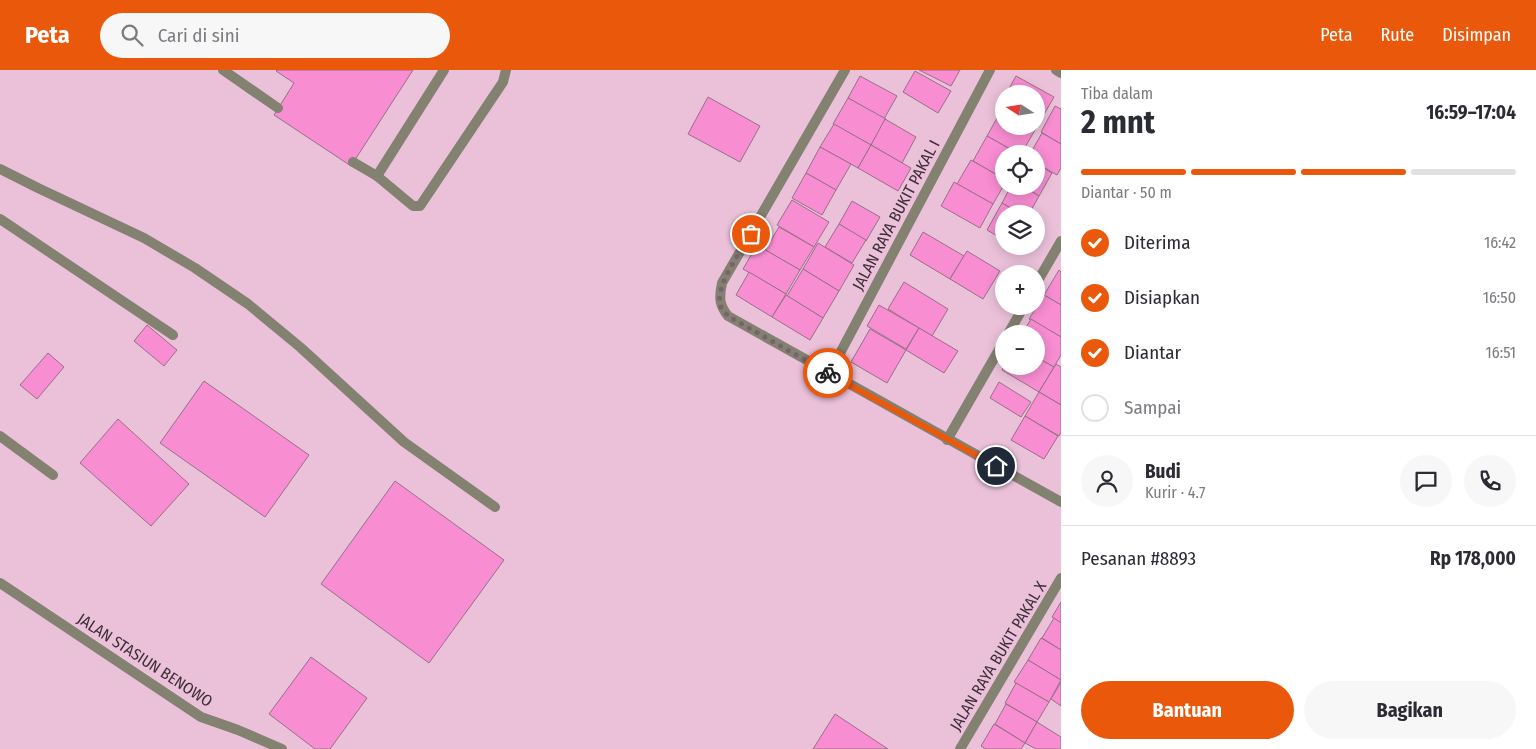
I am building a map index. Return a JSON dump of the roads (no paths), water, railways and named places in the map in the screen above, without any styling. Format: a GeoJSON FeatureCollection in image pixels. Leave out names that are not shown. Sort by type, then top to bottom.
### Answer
{"type":"FeatureCollection","features":[{"type":"Feature","properties":{"kind":"street"},"geometry":{"type":"LineString","coordinates":[[223,70],[278,108]]}},
{"type":"Feature","properties":{"kind":"street"},"geometry":{"type":"LineString","coordinates":[[377,176],[444,70]]}},
{"type":"Feature","properties":{"kind":"street"},"geometry":{"type":"LineString","coordinates":[[353,162],[377,176],[413,206],[420,206],[503,82],[506,70]]}},
{"type":"Feature","properties":{"kind":"street"},"geometry":{"type":"LineString","coordinates":[[845,70],[722,283],[719,296],[721,307],[728,316],[829,374],[1061,502]]}},
{"type":"Feature","properties":{"kind":"street","name":"JALAN RAYA BUKIT PAKAL I"},"geometry":{"type":"LineString","coordinates":[[829,374],[990,70]]}},
{"type":"Feature","properties":{"kind":"street"},"geometry":{"type":"LineString","coordinates":[[1056,70],[1061,73]]}},
{"type":"Feature","properties":{"kind":"street"},"geometry":{"type":"LineString","coordinates":[[0,168],[144,238],[195,268],[248,304],[300,347],[404,442],[495,507]]}},
{"type":"Feature","properties":{"kind":"street"},"geometry":{"type":"LineString","coordinates":[[0,219],[173,335]]}},
{"type":"Feature","properties":{"kind":"street"},"geometry":{"type":"LineString","coordinates":[[1045,269],[1061,241]]}},
{"type":"Feature","properties":{"kind":"street"},"geometry":{"type":"LineString","coordinates":[[947,440],[995,357]]}},
{"type":"Feature","properties":{"kind":"street"},"geometry":{"type":"LineString","coordinates":[[0,436],[53,475]]}},
{"type":"Feature","properties":{"kind":"street","name":"JALAN RAYA BUKIT PAKAL X"},"geometry":{"type":"LineString","coordinates":[[960,749],[1061,578]]}},
{"type":"Feature","properties":{"kind":"street","name":"JALAN STASIUN BENOWO"},"geometry":{"type":"LineString","coordinates":[[0,583],[201,716],[282,749]]}}]}
